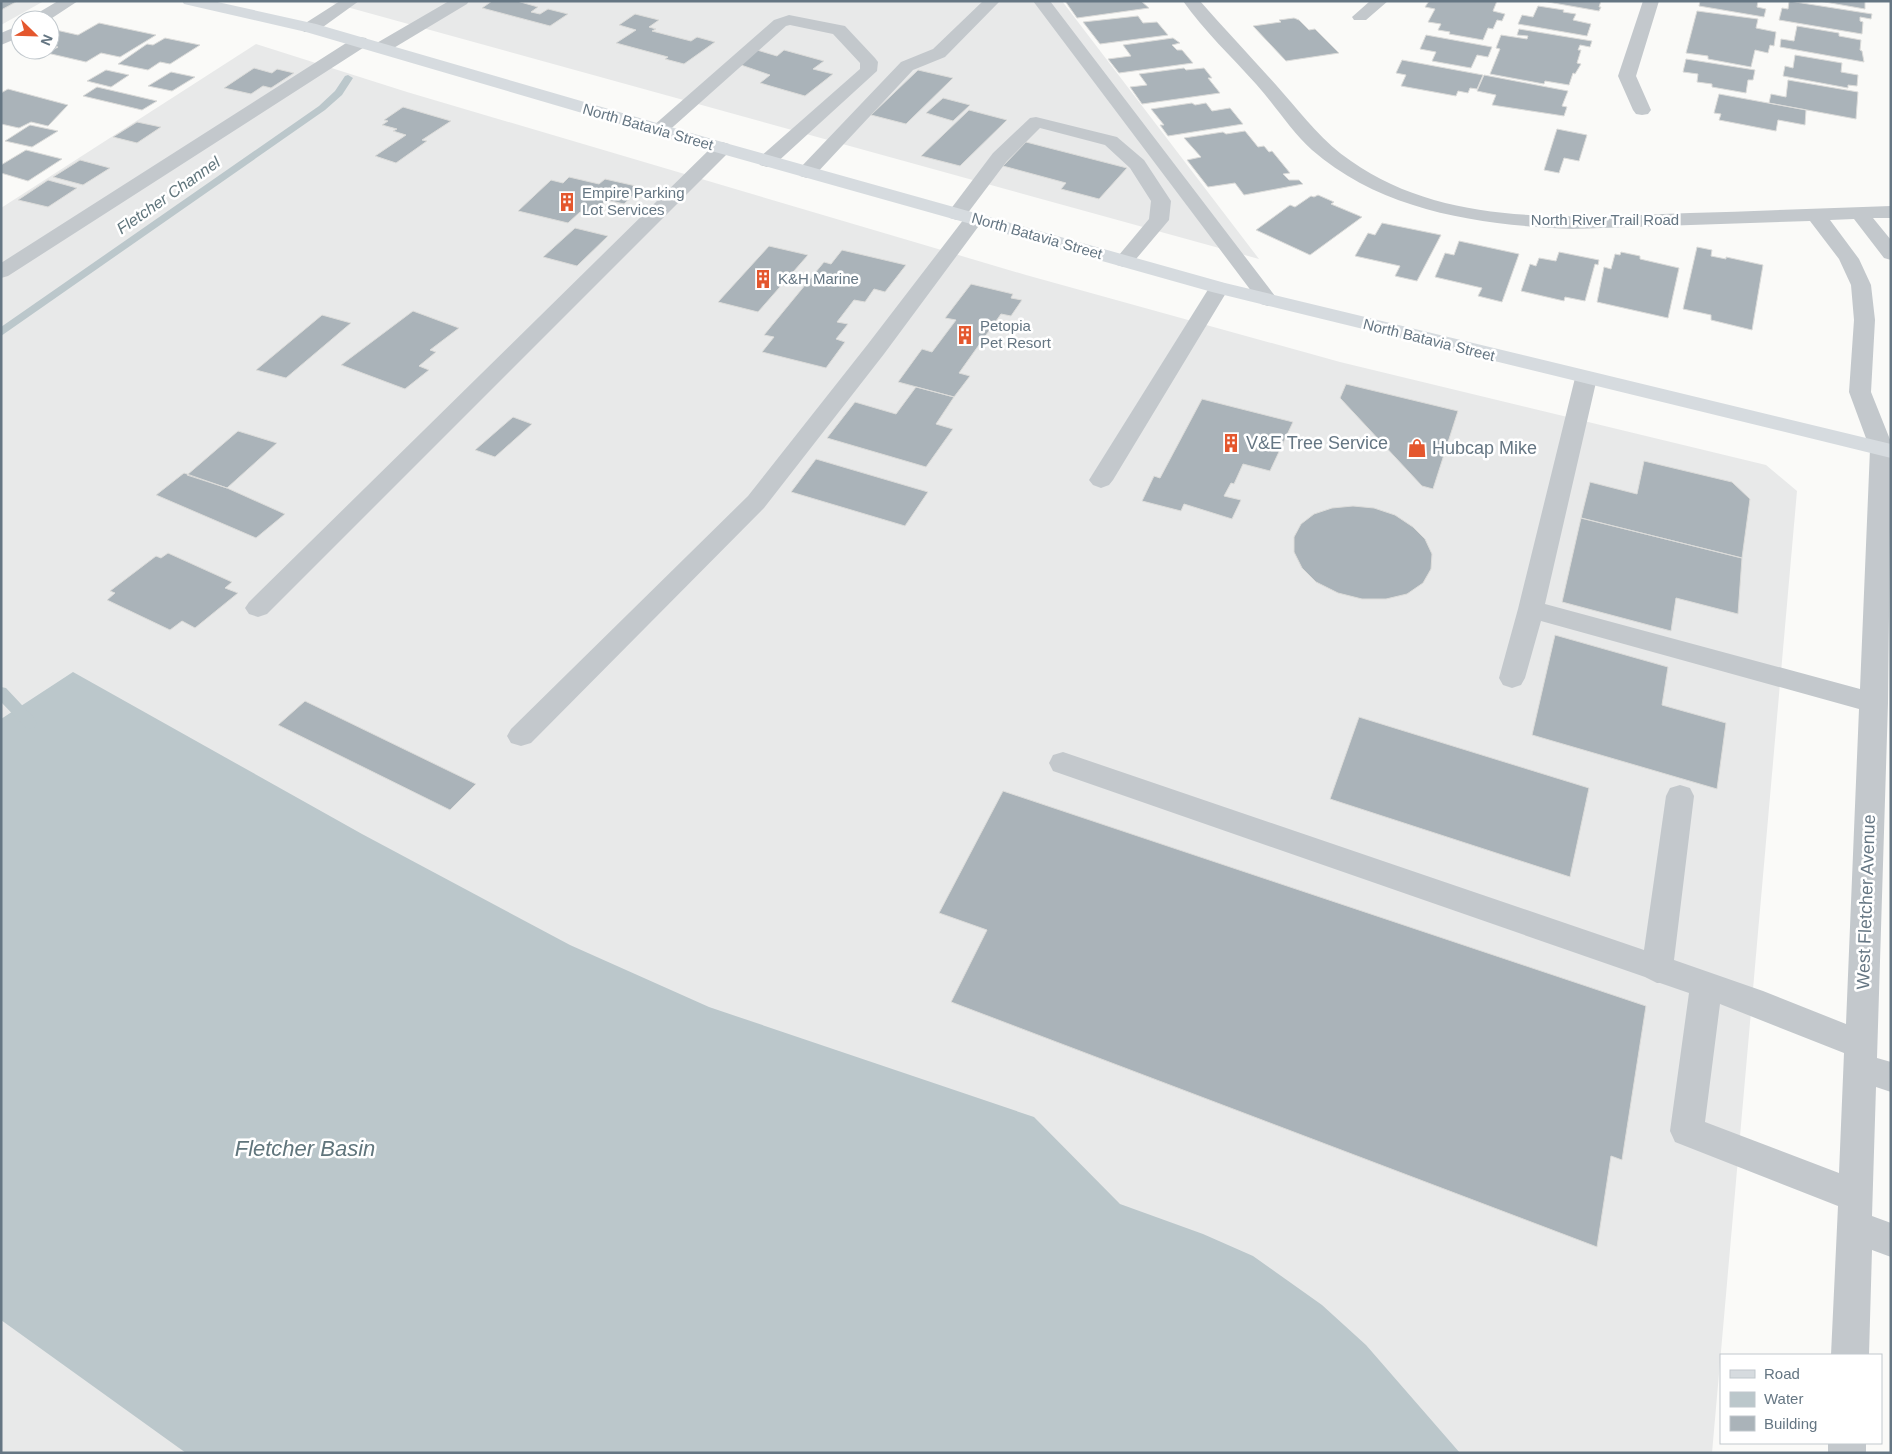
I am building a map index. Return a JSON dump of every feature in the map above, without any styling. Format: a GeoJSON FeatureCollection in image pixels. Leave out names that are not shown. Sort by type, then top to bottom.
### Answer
{"type":"FeatureCollection","features":[{"type":"Feature","properties":{"kind":"main road","name":"North Batavia Street"},"geometry":{"type":"LineString","coordinates":[[190,1],[223,4],[310,28],[767,161],[1219,288],[1586,378],[1888,446]]}},
{"type":"Feature","properties":{"kind":"street"},"geometry":{"type":"LineString","coordinates":[[54,10],[70,1]]}},
{"type":"Feature","properties":{"kind":"street"},"geometry":{"type":"LineString","coordinates":[[310,28],[351,1]]}},
{"type":"Feature","properties":{"kind":"street"},"geometry":{"type":"LineString","coordinates":[[381,48],[462,1]]}},
{"type":"Feature","properties":{"kind":"street"},"geometry":{"type":"LineString","coordinates":[[1040,1],[1268,300]]}},
{"type":"Feature","properties":{"kind":"street","name":"North River Trail Road"},"geometry":{"type":"LineString","coordinates":[[1190,1],[1319,146],[1351,168],[1381,185],[1450,210],[1532,222],[1614,223],[1891,212]]}},
{"type":"Feature","properties":{"kind":"street"},"geometry":{"type":"LineString","coordinates":[[1360,17],[1380,1]]}},
{"type":"Feature","properties":{"kind":"street"},"geometry":{"type":"LineString","coordinates":[[1642,110],[1627,76],[1651,1]]}},
{"type":"Feature","properties":{"kind":"street"},"geometry":{"type":"LineString","coordinates":[[806,172],[907,66],[939,53],[991,2]]}},
{"type":"Feature","properties":{"kind":"street"},"geometry":{"type":"LineString","coordinates":[[659,130],[780,23],[789,20],[839,30],[869,62],[868,71],[767,161]]}},
{"type":"Feature","properties":{"kind":"street"},"geometry":{"type":"LineString","coordinates":[[1,272],[360,42]]}},
{"type":"Feature","properties":{"kind":"street"},"geometry":{"type":"LineString","coordinates":[[521,736],[756,502],[876,349],[965,216],[1000,157],[1036,122],[1112,141],[1137,164],[1161,201],[1159,220],[1124,261]]}},
{"type":"Feature","properties":{"kind":"street"},"geometry":{"type":"LineString","coordinates":[[258,608],[722,148]]}},
{"type":"Feature","properties":{"kind":"street"},"geometry":{"type":"LineString","coordinates":[[1859,213],[1891,254]]}},
{"type":"Feature","properties":{"kind":"street"},"geometry":{"type":"LineString","coordinates":[[1815,214],[1848,254],[1860,279],[1864,296],[1865,318],[1860,391],[1888,446]]}},
{"type":"Feature","properties":{"kind":"street"},"geometry":{"type":"LineString","coordinates":[[1101,480],[1219,288]]}},
{"type":"Feature","properties":{"kind":"street"},"geometry":{"type":"LineString","coordinates":[[1512,678],[1531,609],[1586,378]]}},
{"type":"Feature","properties":{"kind":"street","name":"West Fletcher Avenue"},"geometry":{"type":"LineString","coordinates":[[1850,1354],[1874,703],[1888,446]]}},
{"type":"Feature","properties":{"kind":"street"},"geometry":{"type":"LineString","coordinates":[[1531,609],[1874,703]]}},
{"type":"Feature","properties":{"kind":"street"},"geometry":{"type":"LineString","coordinates":[[1063,763],[1765,1006],[1861,1056],[1891,1077]]}},
{"type":"Feature","properties":{"kind":"street"},"geometry":{"type":"LineString","coordinates":[[1657,970],[1680,796]]}},
{"type":"Feature","properties":{"kind":"street"},"geometry":{"type":"LineString","coordinates":[[1706,987],[1687,1131],[1855,1211],[1891,1240]]}},
{"type":"Feature","properties":{"kind":"shaded area"},"geometry":{"type":"Polygon","coordinates":[[[1,1],[44,1],[28,10],[10,10],[10,20],[1,25],[1,1]]]}},
{"type":"Feature","properties":{"kind":"shaded area"},"geometry":{"type":"Polygon","coordinates":[[[325,1],[1062,1],[1259,259],[325,1]]]}},
{"type":"Feature","properties":{"kind":"shaded area"},"geometry":{"type":"Polygon","coordinates":[[[256,44],[407,92],[1026,275],[1340,362],[1766,465],[1797,491],[1712,1453],[1,1453],[1,208],[256,44]]]}},
{"type":"Feature","properties":{"kind":"water","name":"Fletcher Basin"},"geometry":{"type":"Polygon","coordinates":[[[73,672],[362,834],[570,945],[709,1007],[1034,1117],[1120,1204],[1203,1234],[1253,1256],[1322,1305],[1366,1345],[1460,1453],[186,1453],[1,1320],[1,719],[73,672]]]}},
{"type":"Feature","properties":{"kind":"building"},"geometry":{"type":"Polygon","coordinates":[[[1,1],[12,1],[16,2],[1,10],[1,1]]]}},
{"type":"Feature","properties":{"kind":"building"},"geometry":{"type":"Polygon","coordinates":[[[492,1],[517,1],[538,7],[531,12],[540,14],[548,9],[568,14],[550,26],[482,8],[492,1]]]}},
{"type":"Feature","properties":{"kind":"building"},"geometry":{"type":"Polygon","coordinates":[[[1065,1],[1141,1],[1149,8],[1077,18],[1065,1]]]}},
{"type":"Feature","properties":{"kind":"building"},"geometry":{"type":"Polygon","coordinates":[[[1429,1],[1497,1],[1493,11],[1505,14],[1502,21],[1497,20],[1493,29],[1488,28],[1483,40],[1449,34],[1450,32],[1438,30],[1441,24],[1428,22],[1435,9],[1425,7],[1429,1]]]}},
{"type":"Feature","properties":{"kind":"building"},"geometry":{"type":"Polygon","coordinates":[[[1542,1],[1601,1],[1599,7],[1601,7],[1599,11],[1542,1]]]}},
{"type":"Feature","properties":{"kind":"building"},"geometry":{"type":"Polygon","coordinates":[[[1700,1],[1758,1],[1757,7],[1766,9],[1764,17],[1699,6],[1700,1]]]}},
{"type":"Feature","properties":{"kind":"building"},"geometry":{"type":"Polygon","coordinates":[[[1789,1],[1872,14],[1871,19],[1860,17],[1860,21],[1863,22],[1862,34],[1779,20],[1782,8],[1788,9],[1789,1]]]}},
{"type":"Feature","properties":{"kind":"building"},"geometry":{"type":"Polygon","coordinates":[[[1819,1],[1865,1],[1865,9],[1819,1]]]}},
{"type":"Feature","properties":{"kind":"building"},"geometry":{"type":"Polygon","coordinates":[[[1538,6],[1576,14],[1573,20],[1591,24],[1587,36],[1518,24],[1522,15],[1533,17],[1538,6]]]}},
{"type":"Feature","properties":{"kind":"building"},"geometry":{"type":"Polygon","coordinates":[[[1697,11],[1758,19],[1756,28],[1776,32],[1774,46],[1770,45],[1768,53],[1755,50],[1751,67],[1708,59],[1708,56],[1686,53],[1697,11]]]}},
{"type":"Feature","properties":{"kind":"building"},"geometry":{"type":"Polygon","coordinates":[[[635,14],[659,20],[649,27],[656,29],[652,31],[691,41],[697,37],[715,42],[684,64],[665,59],[668,57],[616,43],[636,30],[619,25],[635,14]]]}},
{"type":"Feature","properties":{"kind":"building"},"geometry":{"type":"Polygon","coordinates":[[[1138,16],[1143,23],[1157,22],[1168,35],[1100,44],[1083,22],[1138,16]]]}},
{"type":"Feature","properties":{"kind":"building"},"geometry":{"type":"Polygon","coordinates":[[[1294,18],[1299,20],[1309,30],[1315,29],[1339,53],[1286,61],[1253,26],[1294,18]]]}},
{"type":"Feature","properties":{"kind":"building"},"geometry":{"type":"Polygon","coordinates":[[[99,23],[156,35],[120,57],[101,53],[86,62],[60,56],[60,31],[78,35],[99,23]]]}},
{"type":"Feature","properties":{"kind":"building"},"geometry":{"type":"Polygon","coordinates":[[[1797,26],[1839,33],[1839,36],[1861,40],[1860,50],[1862,51],[1864,62],[1780,47],[1781,39],[1794,41],[1797,26]]]}},
{"type":"Feature","properties":{"kind":"building"},"geometry":{"type":"Polygon","coordinates":[[[1519,29],[1592,41],[1590,47],[1580,45],[1578,50],[1581,50],[1577,63],[1581,64],[1575,74],[1573,73],[1569,85],[1545,81],[1544,84],[1490,74],[1500,49],[1496,48],[1501,35],[1527,39],[1528,36],[1517,35],[1519,29]]]}},
{"type":"Feature","properties":{"kind":"building"},"geometry":{"type":"Polygon","coordinates":[[[1426,35],[1492,47],[1488,57],[1477,55],[1471,68],[1432,61],[1436,52],[1420,49],[1426,35]]]}},
{"type":"Feature","properties":{"kind":"building"},"geometry":{"type":"Polygon","coordinates":[[[165,38],[200,45],[170,64],[160,62],[148,70],[118,64],[147,44],[153,45],[165,38]]]}},
{"type":"Feature","properties":{"kind":"building"},"geometry":{"type":"Polygon","coordinates":[[[1173,38],[1180,43],[1172,45],[1177,50],[1182,50],[1193,63],[1119,73],[1108,59],[1131,56],[1123,45],[1173,38]]]}},
{"type":"Feature","properties":{"kind":"building"},"geometry":{"type":"Polygon","coordinates":[[[757,50],[777,56],[784,50],[824,61],[813,69],[833,74],[805,96],[760,83],[770,75],[738,64],[757,50]]]}},
{"type":"Feature","properties":{"kind":"building"},"geometry":{"type":"Polygon","coordinates":[[[1795,55],[1842,63],[1841,72],[1858,75],[1857,86],[1848,85],[1848,88],[1783,76],[1785,66],[1793,68],[1795,55]]]}},
{"type":"Feature","properties":{"kind":"building"},"geometry":{"type":"Polygon","coordinates":[[[1686,59],[1755,70],[1753,80],[1748,80],[1746,93],[1712,87],[1712,84],[1697,82],[1698,74],[1683,72],[1686,59]]]}},
{"type":"Feature","properties":{"kind":"building"},"geometry":{"type":"Polygon","coordinates":[[[1402,60],[1483,75],[1477,89],[1470,88],[1468,93],[1458,91],[1456,96],[1401,86],[1406,75],[1396,73],[1402,60]]]}},
{"type":"Feature","properties":{"kind":"building"},"geometry":{"type":"Polygon","coordinates":[[[254,68],[272,73],[277,69],[294,73],[271,88],[263,86],[251,94],[224,88],[254,68]]]}},
{"type":"Feature","properties":{"kind":"building"},"geometry":{"type":"Polygon","coordinates":[[[1184,68],[1186,70],[1204,68],[1212,78],[1208,78],[1220,93],[1142,104],[1130,87],[1147,85],[1139,74],[1184,68]]]}},
{"type":"Feature","properties":{"kind":"building"},"geometry":{"type":"Polygon","coordinates":[[[106,70],[129,75],[111,87],[87,81],[106,70]]]}},
{"type":"Feature","properties":{"kind":"building"},"geometry":{"type":"Polygon","coordinates":[[[918,70],[953,78],[906,124],[871,115],[918,70]]]}},
{"type":"Feature","properties":{"kind":"building"},"geometry":{"type":"Polygon","coordinates":[[[171,72],[195,77],[172,91],[148,86],[171,72]]]}},
{"type":"Feature","properties":{"kind":"building"},"geometry":{"type":"Polygon","coordinates":[[[1484,75],[1568,91],[1562,106],[1567,107],[1564,116],[1492,105],[1496,95],[1477,91],[1484,75]]]}},
{"type":"Feature","properties":{"kind":"building"},"geometry":{"type":"Polygon","coordinates":[[[1788,80],[1858,92],[1856,119],[1769,103],[1771,94],[1786,97],[1788,80]]]}},
{"type":"Feature","properties":{"kind":"building"},"geometry":{"type":"Polygon","coordinates":[[[97,87],[157,101],[142,110],[83,96],[97,87]]]}},
{"type":"Feature","properties":{"kind":"building"},"geometry":{"type":"Polygon","coordinates":[[[8,89],[68,105],[48,126],[31,122],[19,128],[1,124],[1,93],[8,89]]]}},
{"type":"Feature","properties":{"kind":"building"},"geometry":{"type":"Polygon","coordinates":[[[1719,94],[1806,110],[1805,125],[1778,120],[1776,131],[1719,120],[1721,114],[1714,113],[1719,94]]]}},
{"type":"Feature","properties":{"kind":"building"},"geometry":{"type":"Polygon","coordinates":[[[943,98],[970,105],[953,121],[926,113],[943,98]]]}},
{"type":"Feature","properties":{"kind":"building"},"geometry":{"type":"Polygon","coordinates":[[[1192,103],[1195,105],[1206,103],[1212,111],[1230,108],[1243,124],[1168,136],[1160,125],[1164,125],[1151,109],[1192,103]]]}},
{"type":"Feature","properties":{"kind":"building"},"geometry":{"type":"Polygon","coordinates":[[[403,107],[451,121],[422,140],[427,141],[396,163],[375,156],[406,135],[393,131],[397,129],[382,125],[388,121],[384,120],[403,107]]]}},
{"type":"Feature","properties":{"kind":"building"},"geometry":{"type":"Polygon","coordinates":[[[969,110],[1007,120],[960,166],[921,156],[969,110]]]}},
{"type":"Feature","properties":{"kind":"building"},"geometry":{"type":"Polygon","coordinates":[[[137,122],[161,127],[137,143],[113,137],[137,122]]]}},
{"type":"Feature","properties":{"kind":"building"},"geometry":{"type":"Polygon","coordinates":[[[30,125],[58,131],[32,147],[5,141],[30,125]]]}},
{"type":"Feature","properties":{"kind":"building"},"geometry":{"type":"Polygon","coordinates":[[[1557,129],[1587,135],[1579,161],[1564,158],[1559,173],[1544,170],[1557,129]]]}},
{"type":"Feature","properties":{"kind":"building"},"geometry":{"type":"Polygon","coordinates":[[[1245,131],[1258,147],[1264,146],[1269,152],[1272,151],[1290,173],[1283,174],[1289,180],[1299,180],[1303,184],[1244,195],[1235,183],[1208,187],[1187,160],[1201,157],[1184,138],[1223,132],[1226,134],[1245,131]]]}},
{"type":"Feature","properties":{"kind":"building"},"geometry":{"type":"Polygon","coordinates":[[[1026,142],[1127,168],[1099,199],[1061,189],[1066,183],[1003,166],[1026,142]]]}},
{"type":"Feature","properties":{"kind":"building"},"geometry":{"type":"Polygon","coordinates":[[[26,150],[62,159],[28,181],[1,173],[1,165],[26,150]]]}},
{"type":"Feature","properties":{"kind":"building"},"geometry":{"type":"Polygon","coordinates":[[[80,160],[110,168],[83,185],[53,177],[80,160]]]}},
{"type":"Feature","properties":{"kind":"building","name":"Empire Parking Lot Services"},"geometry":{"type":"Polygon","coordinates":[[[569,177],[599,184],[605,179],[636,186],[634,188],[640,189],[624,204],[607,200],[591,215],[580,212],[568,223],[518,211],[551,180],[563,183],[569,177]]]}},
{"type":"Feature","properties":{"kind":"building"},"geometry":{"type":"Polygon","coordinates":[[[48,180],[77,188],[48,207],[18,200],[48,180]]]}},
{"type":"Feature","properties":{"kind":"building"},"geometry":{"type":"Polygon","coordinates":[[[1318,195],[1334,202],[1331,204],[1362,217],[1310,255],[1256,230],[1290,205],[1295,207],[1311,196],[1318,195]]]}},
{"type":"Feature","properties":{"kind":"building"},"geometry":{"type":"Polygon","coordinates":[[[1382,223],[1441,235],[1417,281],[1395,276],[1400,266],[1355,256],[1368,233],[1375,235],[1382,223]]]}},
{"type":"Feature","properties":{"kind":"building"},"geometry":{"type":"Polygon","coordinates":[[[575,228],[608,236],[577,266],[543,257],[575,228]]]}},
{"type":"Feature","properties":{"kind":"building"},"geometry":{"type":"Polygon","coordinates":[[[1459,241],[1519,254],[1502,302],[1478,296],[1482,288],[1435,277],[1445,253],[1454,255],[1459,241]]]}},
{"type":"Feature","properties":{"kind":"building","name":"K&H Marine"},"geometry":{"type":"Polygon","coordinates":[[[769,246],[808,255],[758,312],[718,302],[769,246]]]}},
{"type":"Feature","properties":{"kind":"building"},"geometry":{"type":"Polygon","coordinates":[[[1697,247],[1712,250],[1711,256],[1726,259],[1726,257],[1763,265],[1752,330],[1711,320],[1711,315],[1683,309],[1697,247]]]}},
{"type":"Feature","properties":{"kind":"building"},"geometry":{"type":"Polygon","coordinates":[[[842,250],[906,265],[885,292],[874,289],[865,302],[854,300],[837,322],[848,324],[836,339],[845,342],[826,368],[762,352],[774,337],[764,335],[824,262],[831,264],[842,250]]]}},
{"type":"Feature","properties":{"kind":"building"},"geometry":{"type":"Polygon","coordinates":[[[1559,252],[1599,260],[1598,265],[1595,264],[1585,301],[1565,297],[1564,301],[1521,291],[1530,264],[1536,266],[1539,258],[1556,261],[1559,252]]]}},
{"type":"Feature","properties":{"kind":"building"},"geometry":{"type":"Polygon","coordinates":[[[1621,252],[1640,256],[1640,259],[1679,268],[1668,318],[1597,302],[1604,267],[1611,269],[1615,254],[1620,255],[1621,252]]]}},
{"type":"Feature","properties":{"kind":"building","name":"Petopia Pet Resort"},"geometry":{"type":"Polygon","coordinates":[[[971,284],[1013,294],[1011,298],[1022,300],[1011,316],[1001,314],[959,373],[970,376],[954,397],[898,382],[922,349],[932,352],[956,320],[945,318],[971,284]]]}},
{"type":"Feature","properties":{"kind":"building"},"geometry":{"type":"Polygon","coordinates":[[[413,311],[459,328],[430,350],[436,352],[419,366],[429,370],[405,389],[341,365],[413,311]]]}},
{"type":"Feature","properties":{"kind":"building"},"geometry":{"type":"Polygon","coordinates":[[[322,315],[351,323],[286,378],[256,370],[322,315]]]}},
{"type":"Feature","properties":{"kind":"building","name":"Hubcap Mike"},"geometry":{"type":"Polygon","coordinates":[[[1346,384],[1458,411],[1433,489],[1422,486],[1340,398],[1346,384]]]}},
{"type":"Feature","properties":{"kind":"building"},"geometry":{"type":"Polygon","coordinates":[[[916,387],[954,397],[936,424],[953,429],[926,467],[827,438],[855,402],[896,414],[916,387]]]}},
{"type":"Feature","properties":{"kind":"building","name":"V&E Tree Service"},"geometry":{"type":"Polygon","coordinates":[[[1202,399],[1293,422],[1270,471],[1243,464],[1234,484],[1231,483],[1224,496],[1241,500],[1232,519],[1184,504],[1181,511],[1142,501],[1154,476],[1160,478],[1202,399]]]}},
{"type":"Feature","properties":{"kind":"building"},"geometry":{"type":"Polygon","coordinates":[[[513,417],[532,424],[495,457],[475,450],[513,417]]]}},
{"type":"Feature","properties":{"kind":"building"},"geometry":{"type":"Polygon","coordinates":[[[238,431],[277,443],[227,488],[187,475],[238,431]]]}},
{"type":"Feature","properties":{"kind":"building"},"geometry":{"type":"Polygon","coordinates":[[[816,459],[928,492],[905,526],[791,492],[816,459]]]}},
{"type":"Feature","properties":{"kind":"building"},"geometry":{"type":"Polygon","coordinates":[[[1644,461],[1732,482],[1750,499],[1742,558],[1581,518],[1590,482],[1637,494],[1644,461]]]}},
{"type":"Feature","properties":{"kind":"building"},"geometry":{"type":"Polygon","coordinates":[[[184,473],[227,488],[285,514],[256,538],[156,495],[184,473]]]}},
{"type":"Feature","properties":{"kind":"building"},"geometry":{"type":"Polygon","coordinates":[[[1353,506],[1374,508],[1395,515],[1413,527],[1425,539],[1432,554],[1431,569],[1423,583],[1407,594],[1386,599],[1362,599],[1338,593],[1316,582],[1302,568],[1294,552],[1294,537],[1301,524],[1314,514],[1332,508],[1353,506]]]}},
{"type":"Feature","properties":{"kind":"building"},"geometry":{"type":"Polygon","coordinates":[[[1581,518],[1742,558],[1738,614],[1676,598],[1671,631],[1562,602],[1581,518]]]}},
{"type":"Feature","properties":{"kind":"building"},"geometry":{"type":"Polygon","coordinates":[[[168,553],[232,582],[225,588],[238,593],[195,628],[182,621],[170,630],[107,600],[115,593],[110,591],[156,556],[161,558],[168,553]]]}},
{"type":"Feature","properties":{"kind":"building"},"geometry":{"type":"Polygon","coordinates":[[[1555,635],[1668,667],[1662,705],[1726,723],[1717,789],[1532,735],[1555,635]]]}},
{"type":"Feature","properties":{"kind":"building"},"geometry":{"type":"Polygon","coordinates":[[[305,701],[476,784],[450,810],[278,725],[305,701]]]}},
{"type":"Feature","properties":{"kind":"building"},"geometry":{"type":"Polygon","coordinates":[[[1359,717],[1589,788],[1570,877],[1330,799],[1359,717]]]}},
{"type":"Feature","properties":{"kind":"building"},"geometry":{"type":"Polygon","coordinates":[[[1003,791],[1646,1006],[1622,1160],[1611,1156],[1597,1247],[951,1002],[987,930],[939,913],[1003,791]]]}},
{"type":"Feature","properties":{"kind":"waterway","name":"Fletcher Channel"},"geometry":{"type":"LineString","coordinates":[[1,333],[322,108],[339,93],[348,78]]}},
{"type":"Feature","properties":{"kind":"waterway","name":"Fletcher Channel"},"geometry":{"type":"LineString","coordinates":[[1,692],[30,723]]}},
{"type":"Feature","properties":{"kind":"place","name":"Empire Parking Lot Services"},"geometry":{"type":"Point","coordinates":[567,202]}},
{"type":"Feature","properties":{"kind":"place","name":"K&H Marine"},"geometry":{"type":"Point","coordinates":[763,279]}},
{"type":"Feature","properties":{"kind":"place","name":"Petopia Pet Resort"},"geometry":{"type":"Point","coordinates":[965,335]}},
{"type":"Feature","properties":{"kind":"place","name":"V&E Tree Service"},"geometry":{"type":"Point","coordinates":[1231,443]}},
{"type":"Feature","properties":{"kind":"place","name":"Hubcap Mike"},"geometry":{"type":"Point","coordinates":[1417,448]}}]}
